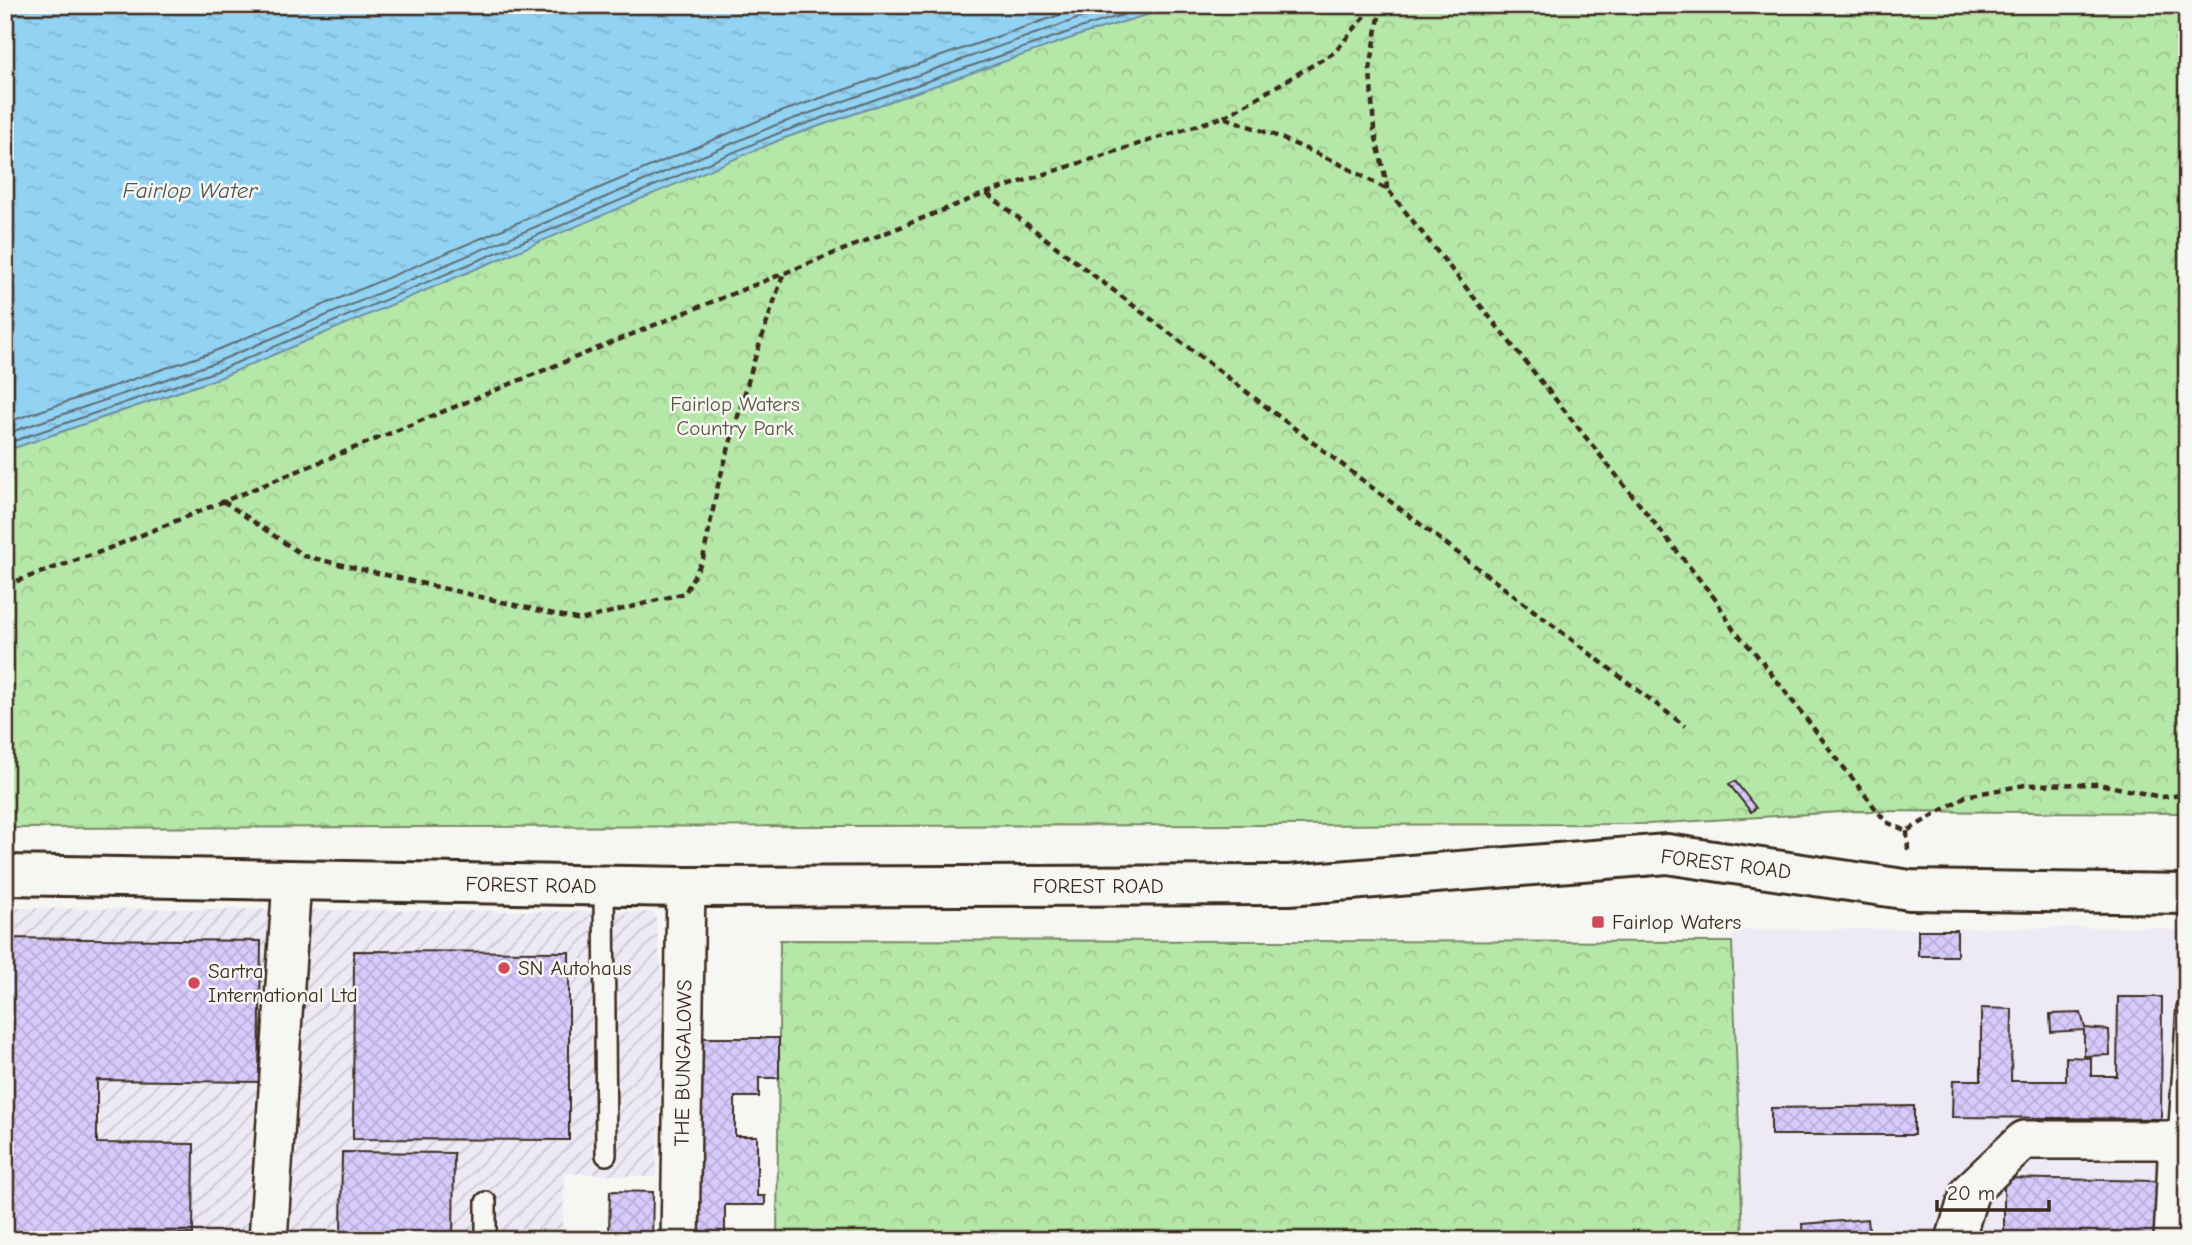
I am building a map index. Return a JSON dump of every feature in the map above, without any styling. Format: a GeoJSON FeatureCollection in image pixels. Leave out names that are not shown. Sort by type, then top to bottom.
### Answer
{"type":"FeatureCollection","features":[{"type":"Feature","properties":{"kind":"street","name":"FOREST ROAD"},"geometry":{"type":"LineString","coordinates":[[5,875],[686,887],[1289,886],[1667,853],[1910,890],[2187,894]]}},
{"type":"Feature","properties":{"kind":"street"},"geometry":{"type":"LineString","coordinates":[[268,1240],[292,880]]}},
{"type":"Feature","properties":{"kind":"street","name":"THE BUNGALOWS"},"geometry":{"type":"LineString","coordinates":[[680,1240],[686,887]]}},
{"type":"Feature","properties":{"kind":"street"},"geometry":{"type":"LineString","coordinates":[[1955,1240],[1970,1191],[2024,1140],[2183,1144],[2173,1240]]}},
{"type":"Feature","properties":{"kind":"lane"},"geometry":{"type":"LineString","coordinates":[[604,886],[607,1155]]}},
{"type":"Feature","properties":{"kind":"lane"},"geometry":{"type":"LineString","coordinates":[[2183,1144],[2187,1008]]}},
{"type":"Feature","properties":{"kind":"lane"},"geometry":{"type":"LineString","coordinates":[[486,1202],[486,1240]]}},
{"type":"Feature","properties":{"kind":"path"},"geometry":{"type":"LineString","coordinates":[[5,584],[100,552],[986,193],[1223,117],[1335,52],[1374,5]]}},
{"type":"Feature","properties":{"kind":"path"},"geometry":{"type":"LineString","coordinates":[[1381,5],[1370,70],[1374,129],[1388,190]]}},
{"type":"Feature","properties":{"kind":"path"},"geometry":{"type":"LineString","coordinates":[[1223,117],[1338,163],[1388,190],[1716,600],[1733,629],[1756,654],[1886,822],[1907,831],[1966,796],[2025,785],[2099,784],[2161,797],[2187,795]]}},
{"type":"Feature","properties":{"kind":"path"},"geometry":{"type":"LineString","coordinates":[[986,193],[1685,726]]}},
{"type":"Feature","properties":{"kind":"path"},"geometry":{"type":"LineString","coordinates":[[223,501],[304,556],[580,620],[685,593],[703,559],[722,473],[754,361],[783,274]]}},
{"type":"Feature","properties":{"kind":"shaded area"},"geometry":{"type":"Polygon","coordinates":[[[5,908],[655,912],[665,1003],[656,1177],[565,1173],[562,1240],[5,1240],[5,908]]]}},
{"type":"Feature","properties":{"kind":"shaded area"},"geometry":{"type":"Polygon","coordinates":[[[2148,927],[2187,932],[2187,1240],[1743,1240],[1732,942],[1735,930],[2148,927]]]}},
{"type":"Feature","properties":{"kind":"green space","name":"Fairlop Waters Country Park"},"geometry":{"type":"Polygon","coordinates":[[[5,5],[2187,5],[2187,813],[1857,811],[1648,824],[5,828],[5,5]]]}},
{"type":"Feature","properties":{"kind":"green space"},"geometry":{"type":"Polygon","coordinates":[[[780,940],[1732,942],[1743,1240],[777,1240],[780,940]]]}},
{"type":"Feature","properties":{"kind":"water","name":"Fairlop Water"},"geometry":{"type":"Polygon","coordinates":[[[5,5],[1180,5],[1086,33],[782,139],[219,378],[5,451],[5,5]]]}},
{"type":"Feature","properties":{"kind":"building"},"geometry":{"type":"Polygon","coordinates":[[[1735,781],[1756,808],[1751,812],[1729,784],[1735,781]]]}},
{"type":"Feature","properties":{"kind":"building"},"geometry":{"type":"Polygon","coordinates":[[[1918,930],[1957,930],[1957,956],[1918,956],[1918,930]]]}},
{"type":"Feature","properties":{"kind":"building"},"geometry":{"type":"Polygon","coordinates":[[[5,938],[261,941],[259,1082],[97,1080],[97,1143],[194,1144],[193,1234],[5,1232],[5,938]]]}},
{"type":"Feature","properties":{"kind":"building"},"geometry":{"type":"Polygon","coordinates":[[[354,951],[569,952],[569,1140],[353,1139],[354,951]]]}},
{"type":"Feature","properties":{"kind":"building"},"geometry":{"type":"Polygon","coordinates":[[[2118,997],[2162,997],[2161,1119],[1952,1117],[1953,1080],[1981,1080],[1981,1008],[2012,1009],[2011,1081],[2066,1081],[2066,1057],[2091,1058],[2091,1076],[2117,1076],[2118,997]]]}},
{"type":"Feature","properties":{"kind":"building"},"geometry":{"type":"Polygon","coordinates":[[[2081,1013],[2085,1028],[2109,1030],[2110,1055],[2084,1056],[2084,1030],[2051,1032],[2050,1014],[2081,1013]]]}},
{"type":"Feature","properties":{"kind":"building"},"geometry":{"type":"Polygon","coordinates":[[[699,1038],[779,1038],[779,1078],[759,1078],[759,1097],[735,1097],[735,1136],[757,1136],[757,1196],[765,1196],[765,1205],[725,1205],[725,1240],[699,1240],[699,1038]]]}},
{"type":"Feature","properties":{"kind":"building"},"geometry":{"type":"Polygon","coordinates":[[[1914,1106],[1914,1135],[1771,1135],[1771,1108],[1914,1106]]]}},
{"type":"Feature","properties":{"kind":"building"},"geometry":{"type":"Polygon","coordinates":[[[342,1152],[454,1153],[453,1240],[341,1240],[342,1152]]]}},
{"type":"Feature","properties":{"kind":"building"},"geometry":{"type":"Polygon","coordinates":[[[2004,1178],[2159,1181],[2159,1240],[2004,1240],[2004,1178]]]}},
{"type":"Feature","properties":{"kind":"building"},"geometry":{"type":"Polygon","coordinates":[[[610,1191],[653,1192],[652,1240],[623,1240],[623,1234],[609,1234],[610,1191]]]}},
{"type":"Feature","properties":{"kind":"building"},"geometry":{"type":"Polygon","coordinates":[[[1868,1219],[1870,1239],[1803,1240],[1802,1224],[1868,1219]]]}},
{"type":"Feature","properties":{"kind":"building"},"geometry":{"type":"Polygon","coordinates":[[[1872,1233],[1912,1233],[1913,1240],[1872,1240],[1872,1233]]]}},
{"type":"Feature","properties":{"kind":"building"},"geometry":{"type":"Polygon","coordinates":[[[5,1235],[218,1237],[218,1240],[5,1240],[5,1235]]]}},
{"type":"Feature","properties":{"kind":"place","name":"Fairlop Waters"},"geometry":{"type":"Point","coordinates":[1598,922]}},
{"type":"Feature","properties":{"kind":"place","name":"SN Autohaus"},"geometry":{"type":"Point","coordinates":[504,968]}},
{"type":"Feature","properties":{"kind":"place","name":"Sartra International Ltd"},"geometry":{"type":"Point","coordinates":[194,983]}}]}
